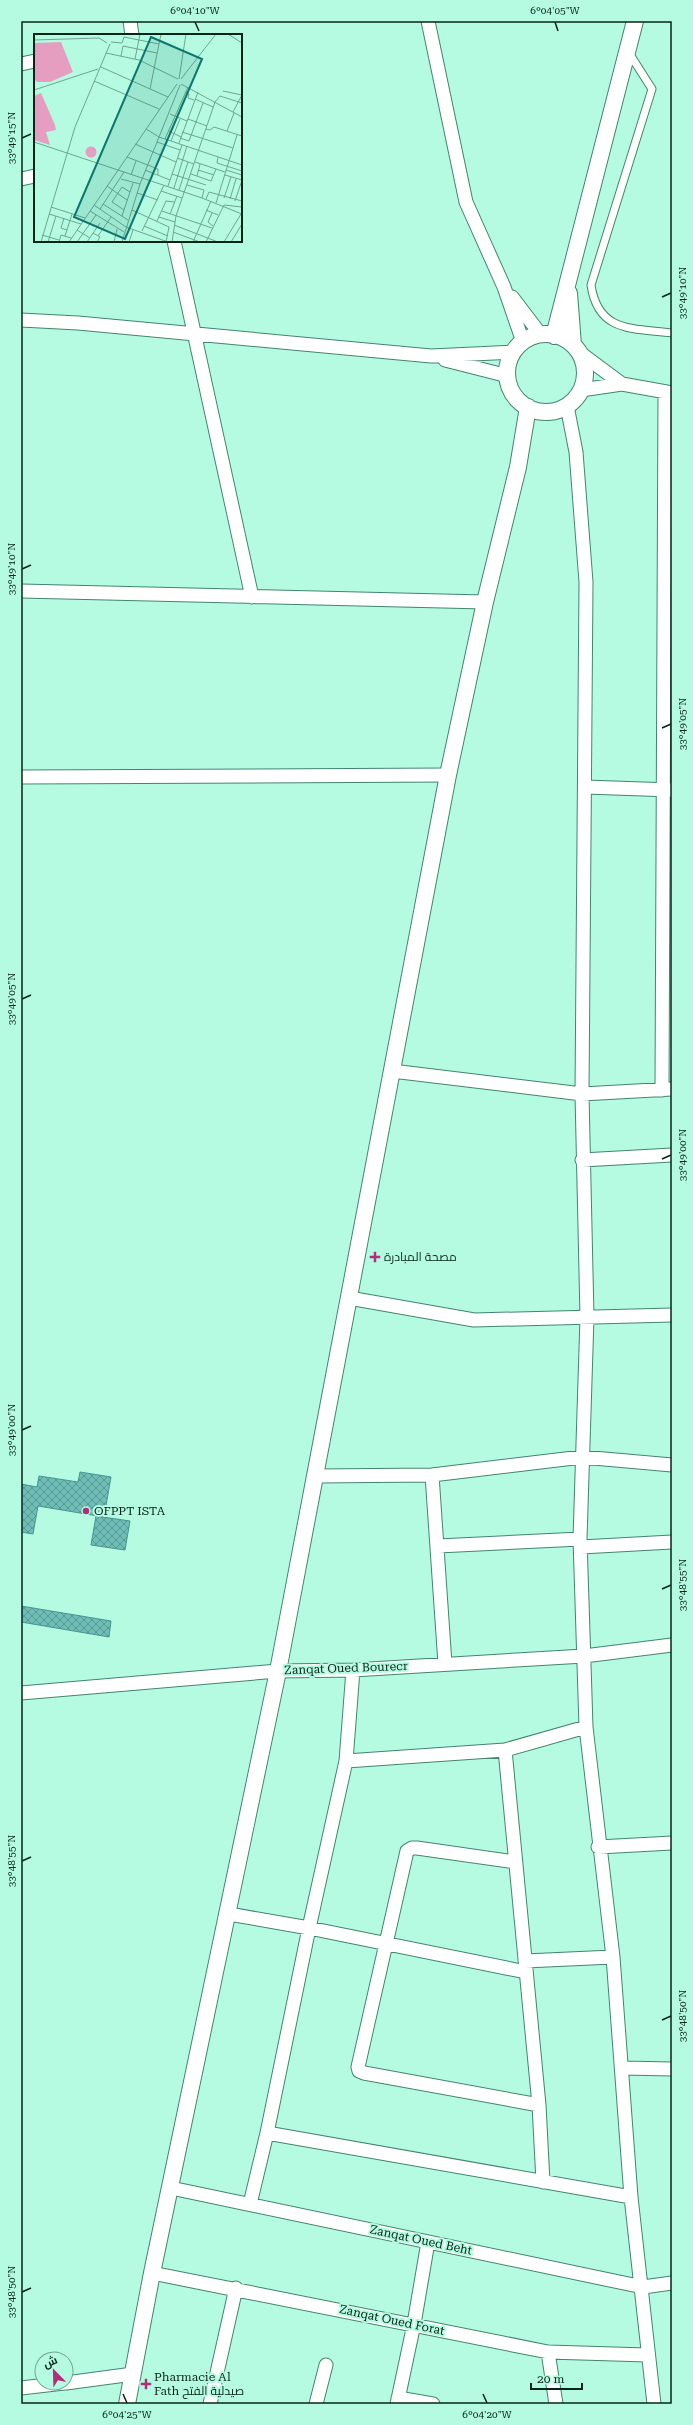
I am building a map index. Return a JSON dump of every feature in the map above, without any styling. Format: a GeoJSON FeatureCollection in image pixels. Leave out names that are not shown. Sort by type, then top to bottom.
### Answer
{"type":"FeatureCollection","features":[{"type":"Feature","properties":{"kind":"street"},"geometry":{"type":"LineString","coordinates":[[130,21],[132,34]]}},
{"type":"Feature","properties":{"kind":"street"},"geometry":{"type":"LineString","coordinates":[[428,21],[466,202],[504,287],[518,347],[508,366],[508,376],[513,394],[535,410],[555,411],[567,406],[581,390],[585,371],[576,349],[568,276]]}},
{"type":"Feature","properties":{"kind":"street"},"geometry":{"type":"LineString","coordinates":[[431,356],[518,347],[547,335],[568,276],[635,21]]}},
{"type":"Feature","properties":{"kind":"street"},"geometry":{"type":"LineString","coordinates":[[21,64],[34,61]]}},
{"type":"Feature","properties":{"kind":"street"},"geometry":{"type":"LineString","coordinates":[[21,179],[34,176]]}},
{"type":"Feature","properties":{"kind":"street"},"geometry":{"type":"LineString","coordinates":[[174,242],[252,596]]}},
{"type":"Feature","properties":{"kind":"street"},"geometry":{"type":"LineString","coordinates":[[504,287],[547,335],[576,349],[622,384]]}},
{"type":"Feature","properties":{"kind":"street"},"geometry":{"type":"LineString","coordinates":[[21,320],[194,333],[431,356],[508,376]]}},
{"type":"Feature","properties":{"kind":"street"},"geometry":{"type":"LineString","coordinates":[[392,1071],[582,1094],[667,1090],[666,987],[669,585],[668,392],[622,384],[581,390]]}},
{"type":"Feature","properties":{"kind":"street"},"geometry":{"type":"LineString","coordinates":[[567,406],[576,452],[586,582],[582,1160],[587,1317],[580,1543],[586,1727],[598,1847],[613,1957],[623,2068],[631,2197],[643,2287],[648,2355],[654,2404]]}},
{"type":"Feature","properties":{"kind":"street"},"geometry":{"type":"LineString","coordinates":[[127,2404],[152,2273],[278,1671],[448,775],[485,602],[518,467],[535,410]]}},
{"type":"Feature","properties":{"kind":"street"},"geometry":{"type":"LineString","coordinates":[[21,591],[485,602]]}},
{"type":"Feature","properties":{"kind":"street"},"geometry":{"type":"LineString","coordinates":[[21,778],[448,775]]}},
{"type":"Feature","properties":{"kind":"street"},"geometry":{"type":"LineString","coordinates":[[584,788],[668,790]]}},
{"type":"Feature","properties":{"kind":"street"},"geometry":{"type":"LineString","coordinates":[[582,1160],[672,1155]]}},
{"type":"Feature","properties":{"kind":"street"},"geometry":{"type":"LineString","coordinates":[[349,1298],[474,1320],[672,1315]]}},
{"type":"Feature","properties":{"kind":"street"},"geometry":{"type":"LineString","coordinates":[[316,1476],[432,1475],[582,1457],[672,1465]]}},
{"type":"Feature","properties":{"kind":"street"},"geometry":{"type":"LineString","coordinates":[[432,1475],[445,1664]]}},
{"type":"Feature","properties":{"kind":"street"},"geometry":{"type":"LineString","coordinates":[[438,1546],[672,1542]]}},
{"type":"Feature","properties":{"kind":"street","name":"Zanqat Oued Bourecr"},"geometry":{"type":"LineString","coordinates":[[21,1693],[278,1671],[353,1670],[584,1656],[672,1645]]}},
{"type":"Feature","properties":{"kind":"street"},"geometry":{"type":"LineString","coordinates":[[250,2204],[268,2133],[309,1928],[346,1761],[353,1670]]}},
{"type":"Feature","properties":{"kind":"street"},"geometry":{"type":"LineString","coordinates":[[346,1761],[505,1750],[586,1727]]}},
{"type":"Feature","properties":{"kind":"street"},"geometry":{"type":"LineString","coordinates":[[505,1750],[539,2104],[543,2182]]}},
{"type":"Feature","properties":{"kind":"street"},"geometry":{"type":"LineString","coordinates":[[598,1847],[672,1843]]}},
{"type":"Feature","properties":{"kind":"street"},"geometry":{"type":"LineString","coordinates":[[515,1862],[412,1848],[406,1856],[358,2067],[359,2071],[539,2104]]}},
{"type":"Feature","properties":{"kind":"street"},"geometry":{"type":"LineString","coordinates":[[228,1914],[309,1928],[386,1944],[526,1967],[613,1957]]}},
{"type":"Feature","properties":{"kind":"street"},"geometry":{"type":"LineString","coordinates":[[623,2068],[672,2069]]}},
{"type":"Feature","properties":{"kind":"street"},"geometry":{"type":"LineString","coordinates":[[268,2133],[631,2197]]}},
{"type":"Feature","properties":{"kind":"street","name":"Zanqat Oued Beht"},"geometry":{"type":"LineString","coordinates":[[171,2188],[643,2287],[672,2283]]}},
{"type":"Feature","properties":{"kind":"street"},"geometry":{"type":"LineString","coordinates":[[428,2242],[414,2324],[397,2401],[433,2404]]}},
{"type":"Feature","properties":{"kind":"street","name":"Zanqat Oued Forat"},"geometry":{"type":"LineString","coordinates":[[152,2273],[236,2288],[548,2352],[648,2355]]}},
{"type":"Feature","properties":{"kind":"street"},"geometry":{"type":"LineString","coordinates":[[210,2404],[236,2288]]}},
{"type":"Feature","properties":{"kind":"street"},"geometry":{"type":"LineString","coordinates":[[548,2352],[556,2404]]}},
{"type":"Feature","properties":{"kind":"street"},"geometry":{"type":"LineString","coordinates":[[316,2404],[326,2365]]}},
{"type":"Feature","properties":{"kind":"street"},"geometry":{"type":"LineString","coordinates":[[74,2382],[133,2374]]}},
{"type":"Feature","properties":{"kind":"street"},"geometry":{"type":"LineString","coordinates":[[21,2388],[34,2387]]}},
{"type":"Feature","properties":{"kind":"lane"},"geometry":{"type":"LineString","coordinates":[[628,51],[652,89],[591,285],[594,301],[603,316],[616,325],[672,333]]}},
{"type":"Feature","properties":{"kind":"building","name":"OFPPT ISTA"},"geometry":{"type":"Polygon","coordinates":[[[80,1472],[111,1477],[104,1517],[38,1506],[33,1534],[21,1532],[21,1484],[37,1487],[39,1476],[78,1482],[80,1472]]]}},
{"type":"Feature","properties":{"kind":"building"},"geometry":{"type":"Polygon","coordinates":[[[96,1516],[130,1521],[125,1550],[91,1545],[96,1516]]]}},
{"type":"Feature","properties":{"kind":"building"},"geometry":{"type":"Polygon","coordinates":[[[21,1606],[111,1621],[109,1637],[21,1622],[21,1606]]]}},
{"type":"Feature","properties":{"kind":"place","name":"مصحة المبادرة"},"geometry":{"type":"Point","coordinates":[375,1257]}},
{"type":"Feature","properties":{"kind":"place","name":"OFPPT ISTA"},"geometry":{"type":"Point","coordinates":[86,1511]}},
{"type":"Feature","properties":{"kind":"place","name":"Pharmacie Al Fath صيدلية الفتح"},"geometry":{"type":"Point","coordinates":[146,2384]}}]}
